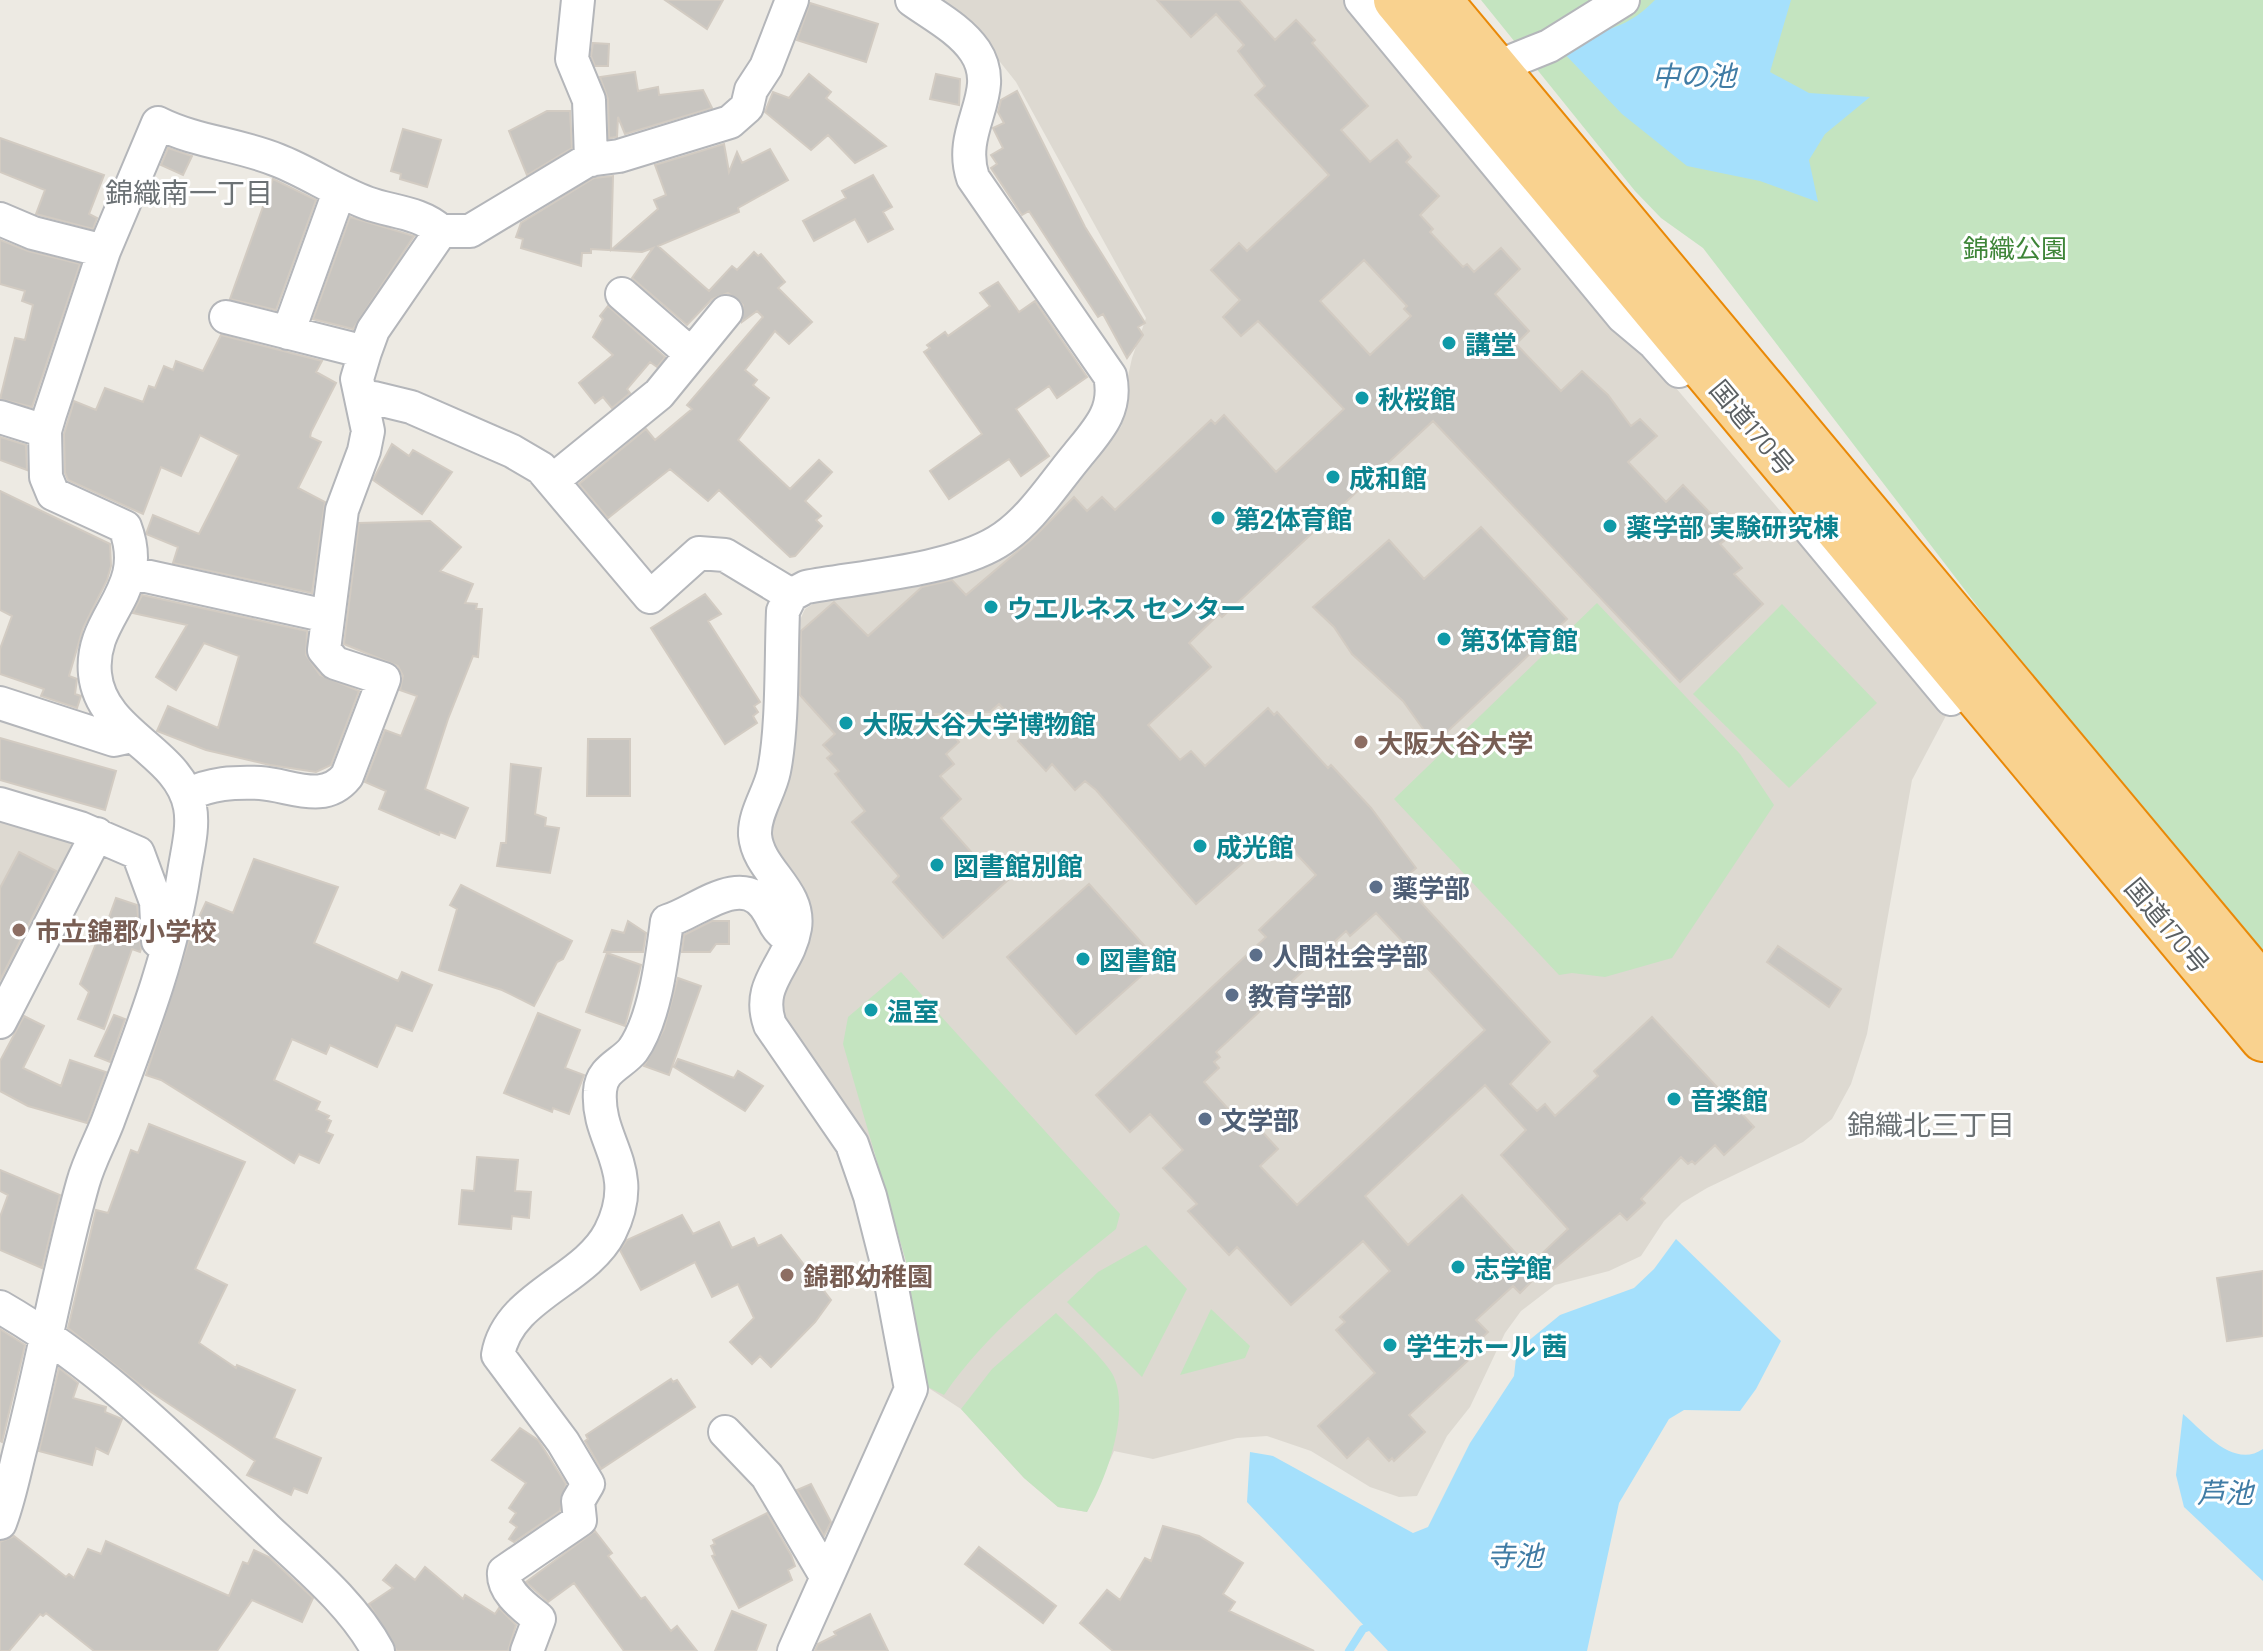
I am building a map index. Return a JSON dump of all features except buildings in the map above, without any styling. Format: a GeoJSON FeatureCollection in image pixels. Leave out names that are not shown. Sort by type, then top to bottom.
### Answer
{"type":"FeatureCollection","features":[{"type":"Feature","properties":{"kind":"highway","name":"国道170号"},"geometry":{"type":"LineString","coordinates":[[1396,0],[1969,681],[2263,1039]]}},
{"type":"Feature","properties":{"kind":"highway","name":"国道170号"},"geometry":{"type":"LineString","coordinates":[[1439,0],[1969,681],[2263,987]]}},
{"type":"Feature","properties":{"kind":"street"},"geometry":{"type":"LineString","coordinates":[[578,0],[572,59],[589,100],[591,160]]}},
{"type":"Feature","properties":{"kind":"street"},"geometry":{"type":"LineString","coordinates":[[0,1523],[49,1335],[53,1302],[84,1178],[169,949],[190,833],[184,783],[132,736],[97,695],[94,661],[100,638],[132,573],[133,547],[125,527],[53,494],[46,477],[45,431],[104,251],[158,123],[180,134],[277,160],[339,192],[381,208],[393,207],[441,231],[470,231],[591,160],[619,156],[730,122],[747,107],[751,90],[766,67],[792,0]]}},
{"type":"Feature","properties":{"kind":"street"},"geometry":{"type":"LineString","coordinates":[[794,1651],[911,1389],[881,1239],[852,1144],[770,1025],[764,1009],[769,984],[796,927],[794,903],[758,852],[755,833],[775,769],[783,611],[791,595],[806,587],[966,557],[998,542],[1025,519],[1104,422],[1114,393],[1110,376],[973,178],[967,160],[967,145],[986,91],[976,52],[959,34],[912,0]]}},
{"type":"Feature","properties":{"kind":"street"},"geometry":{"type":"LineString","coordinates":[[1361,0],[1623,317],[1654,343],[1724,423],[1969,681]]}},
{"type":"Feature","properties":{"kind":"street"},"geometry":{"type":"LineString","coordinates":[[1514,60],[1549,46],[1623,0]]}},
{"type":"Feature","properties":{"kind":"street"},"geometry":{"type":"LineString","coordinates":[[288,333],[339,192]]}},
{"type":"Feature","properties":{"kind":"street"},"geometry":{"type":"LineString","coordinates":[[0,219],[33,233],[104,251]]}},
{"type":"Feature","properties":{"kind":"street"},"geometry":{"type":"LineString","coordinates":[[187,795],[209,784],[262,783],[310,792],[338,788],[347,776],[384,679],[335,663],[324,650],[342,510],[364,451],[368,431],[357,379],[373,330],[441,231]]}},
{"type":"Feature","properties":{"kind":"street"},"geometry":{"type":"LineString","coordinates":[[622,294],[691,354]]}},
{"type":"Feature","properties":{"kind":"street"},"geometry":{"type":"LineString","coordinates":[[552,481],[659,394],[726,312]]}},
{"type":"Feature","properties":{"kind":"street"},"geometry":{"type":"LineString","coordinates":[[226,317],[365,352]]}},
{"type":"Feature","properties":{"kind":"street"},"geometry":{"type":"LineString","coordinates":[[362,399],[374,398],[411,407],[512,451],[541,468],[650,597],[699,553],[725,555],[791,595]]}},
{"type":"Feature","properties":{"kind":"street"},"geometry":{"type":"LineString","coordinates":[[0,417],[45,431]]}},
{"type":"Feature","properties":{"kind":"street"},"geometry":{"type":"LineString","coordinates":[[132,573],[327,616]]}},
{"type":"Feature","properties":{"kind":"street"},"geometry":{"type":"LineString","coordinates":[[0,703],[114,740],[132,736]]}},
{"type":"Feature","properties":{"kind":"street"},"geometry":{"type":"LineString","coordinates":[[0,804],[97,834],[138,853],[156,902],[158,941],[169,949]]}},
{"type":"Feature","properties":{"kind":"street"},"geometry":{"type":"LineString","coordinates":[[0,1022],[97,834]]}},
{"type":"Feature","properties":{"kind":"street"},"geometry":{"type":"LineString","coordinates":[[527,1651],[539,1619],[514,1597],[503,1579],[504,1572],[580,1520],[578,1501],[588,1484],[563,1442],[498,1355],[500,1342],[534,1302],[594,1254],[608,1235],[619,1211],[620,1167],[599,1090],[605,1073],[631,1052],[639,1040],[661,963],[667,921],[736,891],[751,894],[765,907],[773,927],[791,940]]}},
{"type":"Feature","properties":{"kind":"street"},"geometry":{"type":"LineString","coordinates":[[0,1307],[49,1335],[119,1388],[159,1424],[313,1573],[355,1619],[378,1651]]}},
{"type":"Feature","properties":{"kind":"street"},"geometry":{"type":"LineString","coordinates":[[725,1432],[767,1476],[826,1576]]}},
{"type":"Feature","properties":{"kind":"shaded area","name":"大阪大谷大学"},"geometry":{"type":"Polygon","coordinates":[[[932,0],[1347,0],[1949,710],[1912,780],[1867,1034],[1851,1084],[1832,1119],[1803,1142],[1682,1203],[1664,1221],[1641,1256],[1609,1271],[1555,1285],[1521,1311],[1505,1333],[1470,1407],[1447,1436],[1417,1496],[1399,1497],[1370,1487],[1311,1451],[1267,1436],[1237,1438],[1153,1459],[1114,1451],[1087,1512],[1058,1507],[1024,1478],[961,1409],[924,1385],[907,1265],[877,1155],[778,1021],[766,839],[789,774],[796,629],[805,609],[829,594],[1027,535],[1121,427],[1127,407],[1125,390],[1132,358],[1146,318],[1016,82],[977,33],[932,0]]]}},
{"type":"Feature","properties":{"kind":"shaded area","name":"市立錦郡小学校"},"geometry":{"type":"Polygon","coordinates":[[[0,813],[74,837],[77,856],[0,1003],[0,813]]]}},
{"type":"Feature","properties":{"kind":"green space","name":"錦織公園"},"geometry":{"type":"Polygon","coordinates":[[[1481,0],[2263,0],[2263,956],[2129,804],[1703,248],[1661,218],[1635,191],[1481,0]]]}},
{"type":"Feature","properties":{"kind":"green space"},"geometry":{"type":"Polygon","coordinates":[[[1597,603],[1740,754],[1774,805],[1672,958],[1605,977],[1572,973],[1559,975],[1394,799],[1597,603]]]}},
{"type":"Feature","properties":{"kind":"green space"},"geometry":{"type":"Polygon","coordinates":[[[1782,604],[1877,703],[1789,788],[1693,694],[1782,604]]]}},
{"type":"Feature","properties":{"kind":"green space"},"geometry":{"type":"Polygon","coordinates":[[[901,972],[1120,1214],[1116,1229],[1002,1327],[944,1395],[924,1385],[907,1265],[843,1044],[848,1017],[901,972]]]}},
{"type":"Feature","properties":{"kind":"green space"},"geometry":{"type":"Polygon","coordinates":[[[1146,1245],[1187,1289],[1142,1377],[1067,1302],[1098,1272],[1146,1245]]]}},
{"type":"Feature","properties":{"kind":"green space"},"geometry":{"type":"Polygon","coordinates":[[[1211,1309],[1250,1346],[1245,1358],[1180,1375],[1211,1309]]]}},
{"type":"Feature","properties":{"kind":"green space"},"geometry":{"type":"Polygon","coordinates":[[[1056,1313],[1104,1362],[1114,1377],[1118,1392],[1114,1446],[1087,1512],[1058,1507],[1024,1478],[961,1409],[992,1369],[1056,1313]]]}},
{"type":"Feature","properties":{"kind":"water","name":"中の池"},"geometry":{"type":"Polygon","coordinates":[[[1655,0],[1791,0],[1770,72],[1809,93],[1870,97],[1825,134],[1809,160],[1818,202],[1760,181],[1687,166],[1622,114],[1559,48],[1620,25],[1655,0]]]}},
{"type":"Feature","properties":{"kind":"water","name":"寺池"},"geometry":{"type":"Polygon","coordinates":[[[1676,1239],[1781,1341],[1756,1389],[1740,1411],[1684,1410],[1669,1419],[1619,1503],[1587,1651],[1388,1651],[1247,1502],[1250,1452],[1273,1456],[1413,1533],[1428,1527],[1470,1443],[1514,1376],[1516,1358],[1527,1342],[1560,1315],[1634,1288],[1654,1269],[1676,1239]]]}},
{"type":"Feature","properties":{"kind":"water","name":"芦池"},"geometry":{"type":"Polygon","coordinates":[[[2183,1414],[2230,1451],[2252,1454],[2263,1449],[2263,1581],[2184,1507],[2176,1475],[2183,1414]]]}},
{"type":"Feature","properties":{"kind":"waterway"},"geometry":{"type":"LineString","coordinates":[[1349,1651],[1363,1629],[1376,1624]]}},
{"type":"Feature","properties":{"kind":"place","name":"講堂"},"geometry":{"type":"Point","coordinates":[1449,343]}},
{"type":"Feature","properties":{"kind":"place","name":"秋桜館"},"geometry":{"type":"Point","coordinates":[1362,398]}},
{"type":"Feature","properties":{"kind":"place","name":"成和館"},"geometry":{"type":"Point","coordinates":[1333,477]}},
{"type":"Feature","properties":{"kind":"place","name":"第2体育館"},"geometry":{"type":"Point","coordinates":[1218,518]}},
{"type":"Feature","properties":{"kind":"place","name":"薬学部 実験研究棟"},"geometry":{"type":"Point","coordinates":[1610,526]}},
{"type":"Feature","properties":{"kind":"place","name":"ウエルネス センター"},"geometry":{"type":"Point","coordinates":[991,607]}},
{"type":"Feature","properties":{"kind":"place","name":"第3体育館"},"geometry":{"type":"Point","coordinates":[1444,639]}},
{"type":"Feature","properties":{"kind":"place","name":"大阪大谷大学博物館"},"geometry":{"type":"Point","coordinates":[846,723]}},
{"type":"Feature","properties":{"kind":"place","name":"大阪大谷大学"},"geometry":{"type":"Point","coordinates":[1361,742]}},
{"type":"Feature","properties":{"kind":"place","name":"成光館"},"geometry":{"type":"Point","coordinates":[1200,846]}},
{"type":"Feature","properties":{"kind":"place","name":"図書館別館"},"geometry":{"type":"Point","coordinates":[937,865]}},
{"type":"Feature","properties":{"kind":"place","name":"薬学部"},"geometry":{"type":"Point","coordinates":[1376,887]}},
{"type":"Feature","properties":{"kind":"place","name":"市立錦郡小学校"},"geometry":{"type":"Point","coordinates":[19,930]}},
{"type":"Feature","properties":{"kind":"place","name":"人間社会学部"},"geometry":{"type":"Point","coordinates":[1256,955]}},
{"type":"Feature","properties":{"kind":"place","name":"図書館"},"geometry":{"type":"Point","coordinates":[1083,959]}},
{"type":"Feature","properties":{"kind":"place","name":"教育学部"},"geometry":{"type":"Point","coordinates":[1232,995]}},
{"type":"Feature","properties":{"kind":"place","name":"温室"},"geometry":{"type":"Point","coordinates":[871,1010]}},
{"type":"Feature","properties":{"kind":"place","name":"音楽館"},"geometry":{"type":"Point","coordinates":[1674,1099]}},
{"type":"Feature","properties":{"kind":"place","name":"文学部"},"geometry":{"type":"Point","coordinates":[1205,1119]}},
{"type":"Feature","properties":{"kind":"place","name":"志学館"},"geometry":{"type":"Point","coordinates":[1458,1267]}},
{"type":"Feature","properties":{"kind":"place","name":"錦郡幼稚園"},"geometry":{"type":"Point","coordinates":[787,1275]}},
{"type":"Feature","properties":{"kind":"place","name":"学生ホール 茜"},"geometry":{"type":"Point","coordinates":[1390,1345]}},
{"type":"Feature","properties":{"kind":"district","name":"錦織南一丁目"},"geometry":{"type":"Point","coordinates":[189,192]}},
{"type":"Feature","properties":{"kind":"district","name":"錦織北三丁目"},"geometry":{"type":"Point","coordinates":[1931,1124]}}]}
